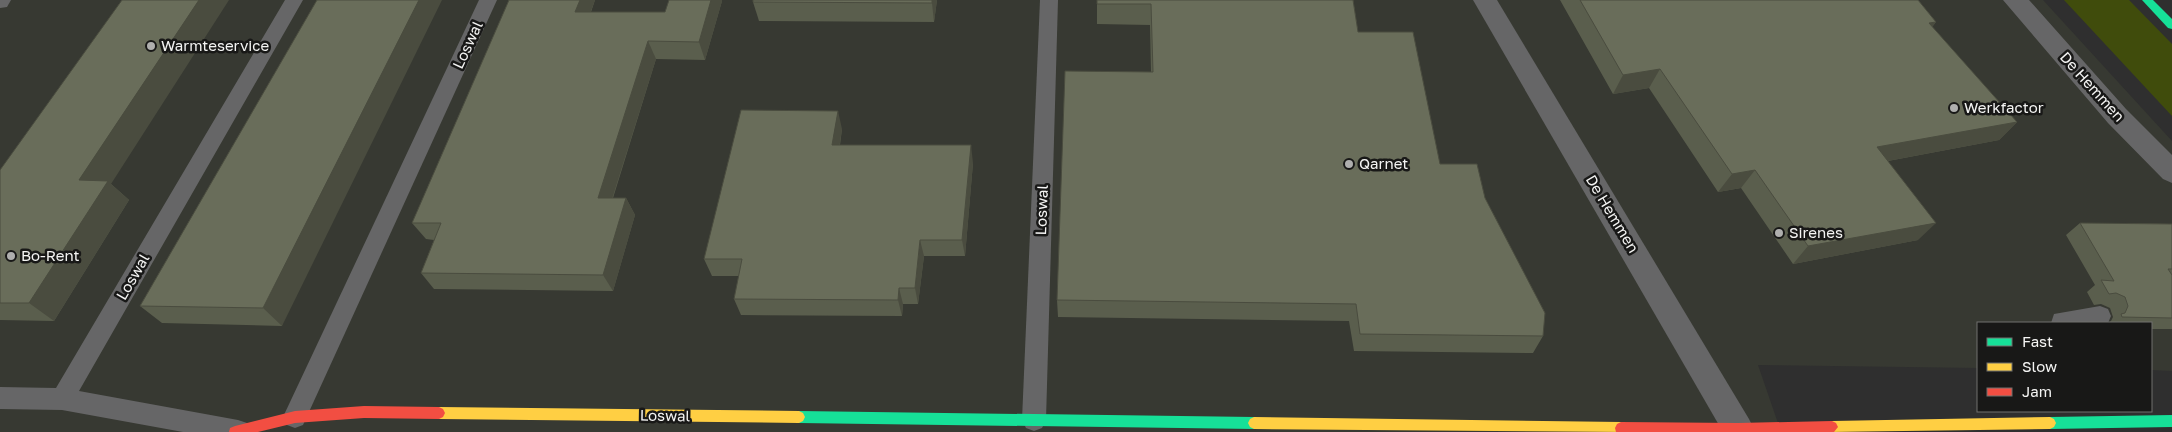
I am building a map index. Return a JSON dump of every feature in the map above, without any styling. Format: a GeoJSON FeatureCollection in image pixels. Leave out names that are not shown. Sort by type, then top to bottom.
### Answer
{"type":"FeatureCollection","features":[{"type":"Feature","properties":{"kind":"street","name":"De Hemmen"},"geometry":{"type":"LineString","coordinates":[[1485,0],[1739,430]]}},
{"type":"Feature","properties":{"kind":"street","name":"De Hemmen"},"geometry":{"type":"LineString","coordinates":[[2015,0],[2117,116],[2172,172]]}},
{"type":"Feature","properties":{"kind":"street"},"geometry":{"type":"LineString","coordinates":[[2148,0],[2172,25]]}},
{"type":"Feature","properties":{"kind":"street","name":"Loswal"},"geometry":{"type":"LineString","coordinates":[[236,431],[295,417],[364,412],[1739,430],[2044,417],[2172,421]]}},
{"type":"Feature","properties":{"kind":"lane","name":"Loswal"},"geometry":{"type":"LineString","coordinates":[[236,431],[62,399],[294,0]]}},
{"type":"Feature","properties":{"kind":"lane","name":"Loswal"},"geometry":{"type":"LineString","coordinates":[[295,417],[488,0]]}},
{"type":"Feature","properties":{"kind":"lane","name":"Loswal"},"geometry":{"type":"LineString","coordinates":[[1034,420],[1050,0]]}},
{"type":"Feature","properties":{"kind":"lane"},"geometry":{"type":"LineString","coordinates":[[2062,322],[2100,316]]}},
{"type":"Feature","properties":{"kind":"lane"},"geometry":{"type":"LineString","coordinates":[[0,398],[62,399]]}},
{"type":"Feature","properties":{"kind":"shaded area"},"geometry":{"type":"Polygon","coordinates":[[[0,0],[2043,0],[2172,141],[2172,371],[2152,370],[2152,322],[1977,322],[1977,368],[1758,365],[1781,432],[0,432],[0,0]]]}},
{"type":"Feature","properties":{"kind":"green space"},"geometry":{"type":"Polygon","coordinates":[[[2064,0],[2129,0],[2172,44],[2172,116],[2064,0]]]}},
{"type":"Feature","properties":{"kind":"building"},"geometry":{"type":"Polygon","coordinates":[[[122,0],[199,0],[79,180],[108,181],[29,303],[0,303],[0,170],[122,0]]]}},
{"type":"Feature","properties":{"kind":"building"},"geometry":{"type":"Polygon","coordinates":[[[317,0],[419,0],[263,308],[140,306],[317,0]]]}},
{"type":"Feature","properties":{"kind":"building"},"geometry":{"type":"Polygon","coordinates":[[[509,0],[580,0],[575,12],[665,12],[669,0],[711,0],[699,42],[648,41],[598,198],[626,198],[603,275],[421,273],[441,223],[412,223],[509,0]]]}},
{"type":"Feature","properties":{"kind":"building"},"geometry":{"type":"Polygon","coordinates":[[[753,0],[932,0],[932,3],[753,2],[753,0]]]}},
{"type":"Feature","properties":{"kind":"building"},"geometry":{"type":"Polygon","coordinates":[[[1097,0],[1353,0],[1358,32],[1413,32],[1440,164],[1477,164],[1485,198],[1545,313],[1543,336],[1360,334],[1356,304],[1057,300],[1065,71],[1153,72],[1151,4],[1097,4],[1097,0]]]}},
{"type":"Feature","properties":{"kind":"building"},"geometry":{"type":"Polygon","coordinates":[[[1580,0],[1918,0],[1936,22],[1929,23],[2017,122],[1877,147],[1936,223],[1808,246],[1755,170],[1732,174],[1660,69],[1623,75],[1580,0]]]}},
{"type":"Feature","properties":{"kind":"building"},"geometry":{"type":"Polygon","coordinates":[[[741,110],[838,111],[832,145],[971,145],[962,240],[920,240],[915,288],[899,288],[898,300],[734,299],[742,259],[704,259],[741,110]]]}},
{"type":"Feature","properties":{"kind":"building"},"geometry":{"type":"Polygon","coordinates":[[[2080,223],[2172,224],[2172,269],[2168,269],[2172,275],[2172,318],[2122,317],[2121,314],[2125,313],[2128,306],[2125,297],[2116,293],[2109,294],[2101,280],[2114,281],[2080,223]]]}},
{"type":"Feature","properties":{"kind":"traffic: fast"},"geometry":{"type":"LineString","coordinates":[[2147,0],[2172,25]]}},
{"type":"Feature","properties":{"kind":"traffic: fast"},"geometry":{"type":"LineString","coordinates":[[799,417],[1254,423]]}},
{"type":"Feature","properties":{"kind":"traffic: fast"},"geometry":{"type":"LineString","coordinates":[[2050,423],[2172,421]]}},
{"type":"Feature","properties":{"kind":"traffic: slow"},"geometry":{"type":"LineString","coordinates":[[439,413],[799,417]]}},
{"type":"Feature","properties":{"kind":"traffic: slow"},"geometry":{"type":"LineString","coordinates":[[1254,423],[1621,428]]}},
{"type":"Feature","properties":{"kind":"traffic: slow"},"geometry":{"type":"LineString","coordinates":[[1832,427],[2050,423]]}},
{"type":"Feature","properties":{"kind":"traffic: jam"},"geometry":{"type":"LineString","coordinates":[[235,432],[295,417],[364,412],[439,413]]}},
{"type":"Feature","properties":{"kind":"traffic: jam"},"geometry":{"type":"LineString","coordinates":[[1621,428],[1738,429],[1832,427]]}},
{"type":"Feature","properties":{"kind":"place","name":"Warmteservice"},"geometry":{"type":"Point","coordinates":[151,46]}},
{"type":"Feature","properties":{"kind":"place","name":"Werkfactor"},"geometry":{"type":"Point","coordinates":[1954,108]}},
{"type":"Feature","properties":{"kind":"place","name":"Qarnet"},"geometry":{"type":"Point","coordinates":[1349,164]}},
{"type":"Feature","properties":{"kind":"place","name":"Sirenes"},"geometry":{"type":"Point","coordinates":[1779,233]}},
{"type":"Feature","properties":{"kind":"place","name":"Bo-Rent"},"geometry":{"type":"Point","coordinates":[11,256]}}]}
